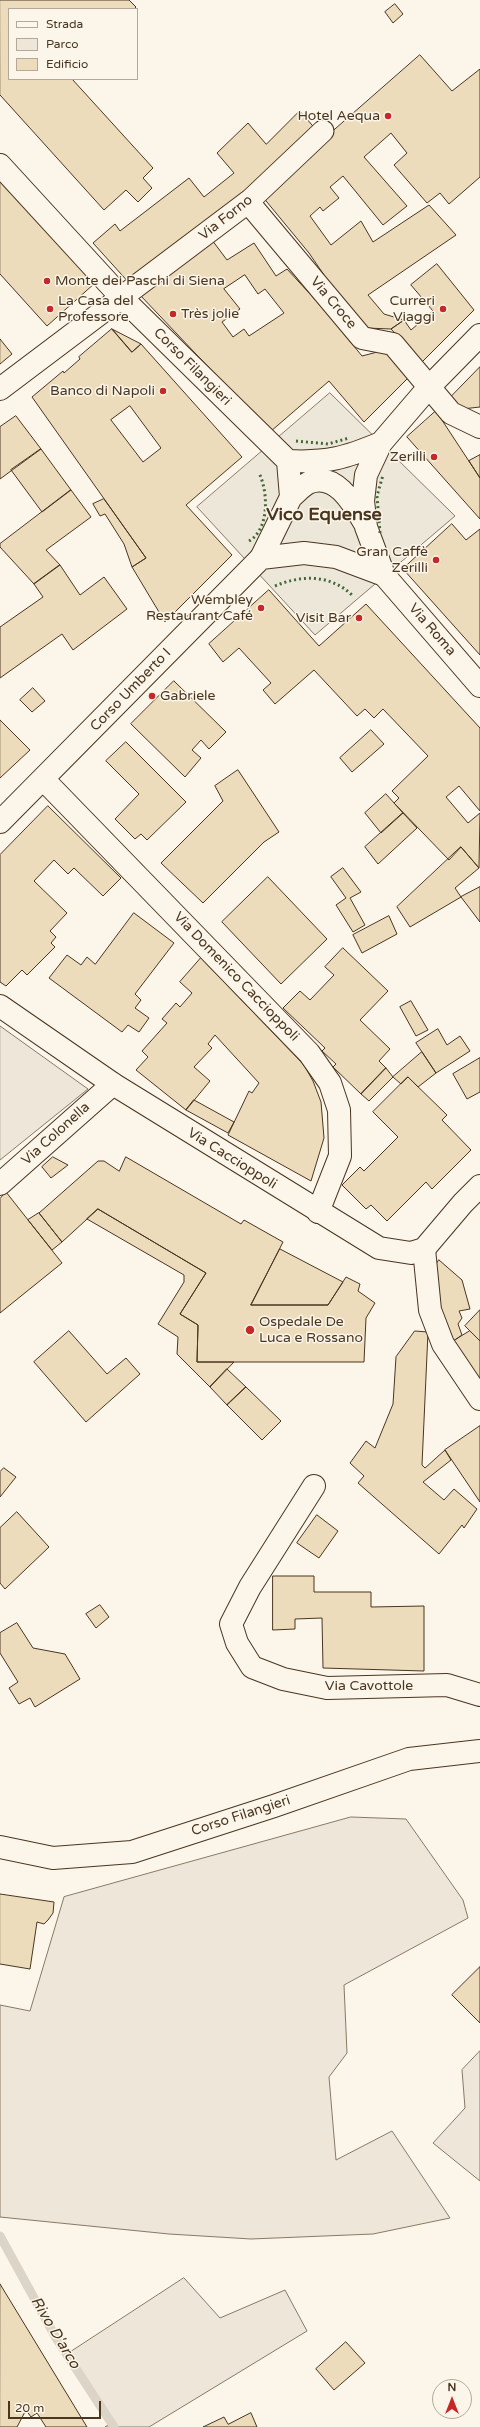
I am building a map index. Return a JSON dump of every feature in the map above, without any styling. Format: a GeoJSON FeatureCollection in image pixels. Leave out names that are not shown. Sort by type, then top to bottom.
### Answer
{"type":"FeatureCollection","features":[{"type":"Feature","properties":{"kind":"street","name":"Via Forno"},"geometry":{"type":"LineString","coordinates":[[0,389],[248,202],[323,131]]}},
{"type":"Feature","properties":{"kind":"street","name":"Corso Filangieri"},"geometry":{"type":"LineString","coordinates":[[0,165],[122,298],[288,461]]}},
{"type":"Feature","properties":{"kind":"street","name":"Via Croce"},"geometry":{"type":"LineString","coordinates":[[248,202],[362,338],[393,344],[451,414],[480,427]]}},
{"type":"Feature","properties":{"kind":"street"},"geometry":{"type":"LineString","coordinates":[[366,527],[363,501],[366,475],[381,443],[429,387],[480,334]]}},
{"type":"Feature","properties":{"kind":"street"},"geometry":{"type":"LineString","coordinates":[[291,497],[288,461],[323,462],[348,457],[381,443]]}},
{"type":"Feature","properties":{"kind":"street"},"geometry":{"type":"LineString","coordinates":[[291,497],[307,483],[318,480],[328,482],[342,490],[366,527],[384,575]]}},
{"type":"Feature","properties":{"kind":"street","name":"Corso Umberto I"},"geometry":{"type":"LineString","coordinates":[[0,822],[261,558],[291,497]]}},
{"type":"Feature","properties":{"kind":"street"},"geometry":{"type":"LineString","coordinates":[[261,558],[304,553],[336,557],[384,575]]}},
{"type":"Feature","properties":{"kind":"street","name":"Via Roma"},"geometry":{"type":"LineString","coordinates":[[384,575],[480,686]]}},
{"type":"Feature","properties":{"kind":"street","name":"Via Domenico Caccioppoli"},"geometry":{"type":"LineString","coordinates":[[43,779],[309,1053],[330,1083],[339,1110],[340,1156],[318,1212]]}},
{"type":"Feature","properties":{"kind":"street","name":"Via Caccioppoli"},"geometry":{"type":"LineString","coordinates":[[0,1006],[112,1084],[378,1248],[411,1253],[424,1249]]}},
{"type":"Feature","properties":{"kind":"street","name":"Via Colonella"},"geometry":{"type":"LineString","coordinates":[[0,1184],[112,1084]]}},
{"type":"Feature","properties":{"kind":"street"},"geometry":{"type":"LineString","coordinates":[[480,1186],[463,1203],[424,1249],[432,1317],[443,1344],[480,1399]]}},
{"type":"Feature","properties":{"kind":"street","name":"Via Cavottole"},"geometry":{"type":"LineString","coordinates":[[314,1486],[250,1587],[232,1624],[237,1643],[252,1667],[283,1679],[327,1688],[447,1685],[480,1695]]}},
{"type":"Feature","properties":{"kind":"street","name":"Corso Filangieri"},"geometry":{"type":"LineString","coordinates":[[0,1847],[54,1858],[132,1852],[274,1806],[409,1759],[480,1751]]}},
{"type":"Feature","properties":{"kind":"green space"},"geometry":{"type":"Polygon","coordinates":[[[0,1026],[88,1089],[0,1160],[0,1026]]]}},
{"type":"Feature","properties":{"kind":"green space"},"geometry":{"type":"Polygon","coordinates":[[[351,1817],[406,1819],[463,1900],[468,1918],[344,1985],[347,2053],[329,2077],[336,2160],[392,2131],[450,2218],[373,2234],[251,2239],[169,2234],[0,2217],[0,2005],[30,2011],[64,1897],[351,1817]]]}},
{"type":"Feature","properties":{"kind":"green space"},"geometry":{"type":"Polygon","coordinates":[[[480,2051],[480,2181],[433,2143],[465,2108],[462,2070],[480,2051]]]}},
{"type":"Feature","properties":{"kind":"green space"},"geometry":{"type":"Polygon","coordinates":[[[184,2278],[220,2318],[285,2290],[307,2331],[149,2427],[105,2427],[111,2423],[66,2355],[184,2278]]]}},
{"type":"Feature","properties":{"kind":"shaded area"},"geometry":{"type":"Polygon","coordinates":[[[330,393],[455,516],[315,635],[197,507],[330,393]]]}},
{"type":"Feature","properties":{"kind":"building"},"geometry":{"type":"Polygon","coordinates":[[[0,0],[129,0],[136,7],[135,8],[8,8],[8,80],[73,80],[153,168],[143,178],[152,188],[138,202],[126,190],[104,210],[0,95],[0,0]]]}},
{"type":"Feature","properties":{"kind":"building"},"geometry":{"type":"Polygon","coordinates":[[[395,4],[403,14],[393,23],[385,12],[395,4]]]}},
{"type":"Feature","properties":{"kind":"building"},"geometry":{"type":"Polygon","coordinates":[[[420,55],[452,91],[480,69],[480,177],[449,204],[440,193],[427,203],[394,165],[407,153],[391,133],[364,157],[407,206],[383,225],[343,176],[330,187],[339,198],[323,211],[320,207],[310,216],[331,245],[361,221],[373,242],[429,205],[456,235],[368,295],[384,314],[404,320],[391,329],[366,328],[348,310],[309,253],[262,196],[303,157],[420,55]]]}},
{"type":"Feature","properties":{"kind":"building"},"geometry":{"type":"Polygon","coordinates":[[[300,111],[318,132],[131,285],[93,243],[115,224],[120,231],[189,178],[204,197],[234,173],[217,153],[248,123],[266,144],[300,111]]]}},
{"type":"Feature","properties":{"kind":"building"},"geometry":{"type":"Polygon","coordinates":[[[0,177],[95,283],[47,326],[0,274],[0,177]]]}},
{"type":"Feature","properties":{"kind":"building"},"geometry":{"type":"Polygon","coordinates":[[[212,240],[227,260],[254,243],[276,276],[287,269],[322,307],[362,356],[389,349],[412,374],[364,422],[329,381],[270,432],[140,295],[212,240]],[[245,275],[224,289],[240,309],[222,322],[233,337],[244,329],[249,336],[284,313],[265,289],[258,294],[245,275]]]}},
{"type":"Feature","properties":{"kind":"building"},"geometry":{"type":"Polygon","coordinates":[[[437,264],[474,310],[422,362],[391,329],[404,320],[411,330],[433,311],[411,285],[437,264]]]}},
{"type":"Feature","properties":{"kind":"building"},"geometry":{"type":"Polygon","coordinates":[[[112,329],[132,352],[141,344],[242,457],[186,505],[232,555],[165,622],[132,567],[146,558],[32,397],[63,371],[64,373],[80,359],[79,357],[112,329]],[[130,406],[111,420],[143,462],[161,448],[130,406]]]}},
{"type":"Feature","properties":{"kind":"building"},"geometry":{"type":"Polygon","coordinates":[[[112,329],[141,344],[132,352],[112,329]]]}},
{"type":"Feature","properties":{"kind":"building"},"geometry":{"type":"Polygon","coordinates":[[[0,339],[12,354],[0,364],[0,339]]]}},
{"type":"Feature","properties":{"kind":"building"},"geometry":{"type":"Polygon","coordinates":[[[480,367],[480,407],[462,409],[450,398],[480,367]]]}},
{"type":"Feature","properties":{"kind":"building"},"geometry":{"type":"Polygon","coordinates":[[[436,411],[480,478],[480,519],[407,437],[436,411]]]}},
{"type":"Feature","properties":{"kind":"building"},"geometry":{"type":"Polygon","coordinates":[[[16,416],[41,449],[0,479],[0,427],[16,416]]]}},
{"type":"Feature","properties":{"kind":"building"},"geometry":{"type":"Polygon","coordinates":[[[41,449],[71,490],[42,512],[11,470],[41,449]]]}},
{"type":"Feature","properties":{"kind":"building"},"geometry":{"type":"Polygon","coordinates":[[[480,455],[480,478],[469,461],[480,455]]]}},
{"type":"Feature","properties":{"kind":"building"},"geometry":{"type":"Polygon","coordinates":[[[71,490],[91,517],[46,550],[60,565],[34,584],[0,547],[0,544],[71,490]]]}},
{"type":"Feature","properties":{"kind":"building"},"geometry":{"type":"Polygon","coordinates":[[[104,499],[146,558],[132,567],[124,544],[105,514],[100,516],[93,504],[104,499]]]}},
{"type":"Feature","properties":{"kind":"building"},"geometry":{"type":"Polygon","coordinates":[[[452,524],[466,540],[480,529],[480,655],[403,569],[452,524]]]}},
{"type":"Feature","properties":{"kind":"building"},"geometry":{"type":"Polygon","coordinates":[[[60,565],[80,595],[104,577],[127,609],[73,650],[62,634],[0,678],[0,627],[43,597],[34,584],[60,565]]]}},
{"type":"Feature","properties":{"kind":"building"},"geometry":{"type":"Polygon","coordinates":[[[269,590],[319,646],[366,604],[480,728],[480,811],[459,786],[446,797],[468,823],[480,813],[479,868],[461,847],[449,860],[394,803],[399,798],[392,791],[428,756],[383,709],[374,718],[365,709],[357,716],[314,670],[275,704],[263,690],[271,683],[239,648],[223,662],[209,644],[269,590]]]}},
{"type":"Feature","properties":{"kind":"building"},"geometry":{"type":"Polygon","coordinates":[[[174,681],[226,732],[209,749],[201,740],[192,750],[201,758],[185,777],[131,724],[174,681]]]}},
{"type":"Feature","properties":{"kind":"building"},"geometry":{"type":"Polygon","coordinates":[[[33,688],[45,701],[32,712],[20,700],[33,688]]]}},
{"type":"Feature","properties":{"kind":"building"},"geometry":{"type":"Polygon","coordinates":[[[0,720],[30,750],[0,778],[0,720]]]}},
{"type":"Feature","properties":{"kind":"building"},"geometry":{"type":"Polygon","coordinates":[[[371,730],[384,744],[352,772],[340,758],[371,730]]]}},
{"type":"Feature","properties":{"kind":"building"},"geometry":{"type":"Polygon","coordinates":[[[126,742],[186,802],[147,840],[141,834],[135,839],[115,819],[139,794],[106,761],[126,742]]]}},
{"type":"Feature","properties":{"kind":"building"},"geometry":{"type":"Polygon","coordinates":[[[238,770],[279,832],[264,842],[203,903],[161,863],[223,801],[215,786],[238,770]]]}},
{"type":"Feature","properties":{"kind":"building"},"geometry":{"type":"Polygon","coordinates":[[[386,794],[403,813],[381,833],[365,813],[386,794]]]}},
{"type":"Feature","properties":{"kind":"building"},"geometry":{"type":"Polygon","coordinates":[[[48,806],[121,878],[103,896],[74,868],[68,874],[54,860],[34,881],[67,913],[50,931],[56,937],[51,943],[55,947],[27,975],[22,970],[6,986],[0,982],[0,855],[48,806]]]}},
{"type":"Feature","properties":{"kind":"building"},"geometry":{"type":"Polygon","coordinates":[[[403,813],[417,828],[378,864],[365,847],[403,813]]]}},
{"type":"Feature","properties":{"kind":"building"},"geometry":{"type":"Polygon","coordinates":[[[461,847],[479,868],[455,888],[461,897],[410,927],[397,907],[461,847]]]}},
{"type":"Feature","properties":{"kind":"building"},"geometry":{"type":"Polygon","coordinates":[[[343,868],[361,892],[350,898],[365,925],[353,932],[336,905],[346,898],[331,877],[343,868]]]}},
{"type":"Feature","properties":{"kind":"building"},"geometry":{"type":"Polygon","coordinates":[[[268,877],[327,939],[281,984],[222,922],[268,877]]]}},
{"type":"Feature","properties":{"kind":"building"},"geometry":{"type":"Polygon","coordinates":[[[480,887],[480,922],[461,897],[480,887]]]}},
{"type":"Feature","properties":{"kind":"building"},"geometry":{"type":"Polygon","coordinates":[[[134,913],[174,943],[135,994],[141,1000],[135,1008],[149,1018],[139,1032],[128,1025],[122,1032],[49,978],[67,955],[81,965],[87,957],[95,964],[134,913]]]}},
{"type":"Feature","properties":{"kind":"building"},"geometry":{"type":"Polygon","coordinates":[[[389,916],[397,934],[362,953],[353,935],[389,916]]]}},
{"type":"Feature","properties":{"kind":"building"},"geometry":{"type":"Polygon","coordinates":[[[343,948],[388,991],[360,1020],[390,1049],[379,1061],[386,1068],[361,1094],[333,1067],[336,1064],[322,1051],[325,1048],[283,1008],[300,991],[310,1000],[334,975],[325,967],[343,948]]]}},
{"type":"Feature","properties":{"kind":"building"},"geometry":{"type":"Polygon","coordinates":[[[201,958],[304,1065],[313,1081],[321,1102],[324,1138],[311,1181],[228,1135],[249,1091],[252,1093],[259,1083],[215,1035],[208,1044],[212,1048],[194,1067],[210,1081],[186,1110],[136,1070],[148,1057],[142,1051],[167,1023],[162,1019],[176,1003],[180,1007],[192,993],[180,982],[201,958]]]}},
{"type":"Feature","properties":{"kind":"building"},"geometry":{"type":"Polygon","coordinates":[[[411,1001],[428,1030],[416,1036],[400,1007],[411,1001]]]}},
{"type":"Feature","properties":{"kind":"building"},"geometry":{"type":"Polygon","coordinates":[[[438,1029],[447,1045],[460,1036],[470,1051],[436,1073],[416,1043],[438,1029]]]}},
{"type":"Feature","properties":{"kind":"building"},"geometry":{"type":"Polygon","coordinates":[[[422,1052],[436,1073],[418,1087],[408,1077],[401,1084],[393,1077],[422,1052]]]}},
{"type":"Feature","properties":{"kind":"building"},"geometry":{"type":"Polygon","coordinates":[[[480,1058],[480,1092],[467,1099],[453,1074],[480,1058]]]}},
{"type":"Feature","properties":{"kind":"building"},"geometry":{"type":"Polygon","coordinates":[[[386,1068],[393,1077],[369,1101],[361,1094],[386,1068]]]}},
{"type":"Feature","properties":{"kind":"building"},"geometry":{"type":"Polygon","coordinates":[[[408,1077],[447,1115],[442,1120],[471,1150],[432,1189],[426,1182],[387,1221],[371,1205],[366,1209],[342,1185],[360,1167],[364,1171],[398,1137],[373,1112],[408,1077]]]}},
{"type":"Feature","properties":{"kind":"building"},"geometry":{"type":"Polygon","coordinates":[[[194,1100],[234,1122],[228,1133],[186,1110],[194,1100]]]}},
{"type":"Feature","properties":{"kind":"building"},"geometry":{"type":"Polygon","coordinates":[[[53,1157],[68,1165],[51,1178],[42,1167],[53,1157]]]}},
{"type":"Feature","properties":{"kind":"building"},"geometry":{"type":"Polygon","coordinates":[[[126,1157],[241,1224],[244,1220],[283,1242],[251,1305],[328,1305],[346,1277],[360,1284],[358,1291],[375,1303],[366,1318],[364,1362],[197,1362],[198,1325],[180,1314],[206,1273],[98,1209],[62,1242],[39,1213],[98,1161],[104,1161],[119,1171],[126,1157]]]}},
{"type":"Feature","properties":{"kind":"building"},"geometry":{"type":"Polygon","coordinates":[[[6,1192],[62,1263],[0,1313],[0,1199],[6,1192]]]}},
{"type":"Feature","properties":{"kind":"building"},"geometry":{"type":"Polygon","coordinates":[[[98,1209],[206,1273],[180,1314],[198,1325],[197,1362],[234,1362],[210,1387],[177,1354],[178,1337],[158,1324],[184,1282],[184,1275],[87,1219],[98,1209]]]}},
{"type":"Feature","properties":{"kind":"building"},"geometry":{"type":"Polygon","coordinates":[[[39,1213],[62,1242],[52,1250],[28,1220],[39,1213]]]}},
{"type":"Feature","properties":{"kind":"building"},"geometry":{"type":"Polygon","coordinates":[[[280,1249],[343,1282],[328,1305],[251,1305],[280,1249]]]}},
{"type":"Feature","properties":{"kind":"building"},"geometry":{"type":"Polygon","coordinates":[[[439,1260],[462,1280],[470,1309],[459,1311],[462,1318],[458,1324],[462,1335],[452,1342],[441,1315],[431,1273],[439,1260]]]}},
{"type":"Feature","properties":{"kind":"building"},"geometry":{"type":"Polygon","coordinates":[[[480,1310],[480,1341],[465,1326],[480,1310]]]}},
{"type":"Feature","properties":{"kind":"building"},"geometry":{"type":"Polygon","coordinates":[[[69,1331],[107,1374],[126,1358],[140,1374],[86,1422],[34,1362],[69,1331]]]}},
{"type":"Feature","properties":{"kind":"building"},"geometry":{"type":"Polygon","coordinates":[[[415,1331],[428,1332],[422,1465],[425,1468],[445,1450],[451,1460],[423,1482],[444,1500],[454,1489],[477,1509],[464,1528],[462,1525],[439,1554],[358,1483],[364,1476],[350,1463],[366,1441],[375,1448],[393,1404],[396,1357],[415,1331]]]}},
{"type":"Feature","properties":{"kind":"building"},"geometry":{"type":"Polygon","coordinates":[[[470,1331],[480,1341],[480,1383],[452,1342],[470,1331]]]}},
{"type":"Feature","properties":{"kind":"building"},"geometry":{"type":"Polygon","coordinates":[[[227,1369],[246,1387],[227,1405],[210,1387],[227,1369]]]}},
{"type":"Feature","properties":{"kind":"building"},"geometry":{"type":"Polygon","coordinates":[[[246,1387],[281,1421],[262,1440],[227,1405],[246,1387]]]}},
{"type":"Feature","properties":{"kind":"building"},"geometry":{"type":"Polygon","coordinates":[[[480,1426],[480,1502],[445,1450],[480,1426]]]}},
{"type":"Feature","properties":{"kind":"building"},"geometry":{"type":"Polygon","coordinates":[[[4,1468],[16,1477],[0,1497],[0,1472],[4,1468]]]}},
{"type":"Feature","properties":{"kind":"building"},"geometry":{"type":"Polygon","coordinates":[[[17,1512],[49,1547],[5,1589],[0,1583],[0,1528],[17,1512]]]}},
{"type":"Feature","properties":{"kind":"building"},"geometry":{"type":"Polygon","coordinates":[[[317,1515],[338,1531],[319,1558],[297,1543],[317,1515]]]}},
{"type":"Feature","properties":{"kind":"building"},"geometry":{"type":"Polygon","coordinates":[[[273,1576],[314,1576],[314,1592],[371,1592],[371,1607],[424,1606],[424,1671],[323,1668],[322,1618],[295,1619],[295,1629],[273,1630],[273,1576]]]}},
{"type":"Feature","properties":{"kind":"building"},"geometry":{"type":"Polygon","coordinates":[[[100,1605],[109,1617],[96,1628],[86,1614],[100,1605]]]}},
{"type":"Feature","properties":{"kind":"building"},"geometry":{"type":"Polygon","coordinates":[[[17,1623],[33,1648],[65,1654],[80,1679],[35,1707],[30,1698],[19,1704],[9,1688],[18,1682],[0,1653],[0,1633],[17,1623]]]}},
{"type":"Feature","properties":{"kind":"building"},"geometry":{"type":"Polygon","coordinates":[[[0,1894],[54,1902],[53,1913],[48,1920],[44,1924],[37,1922],[30,1969],[0,1964],[0,1894]]]}},
{"type":"Feature","properties":{"kind":"building"},"geometry":{"type":"Polygon","coordinates":[[[480,1967],[480,2023],[452,1995],[480,1967]]]}},
{"type":"Feature","properties":{"kind":"building"},"geometry":{"type":"Polygon","coordinates":[[[0,2284],[87,2427],[46,2427],[37,2413],[31,2417],[26,2410],[17,2427],[0,2427],[0,2284]]]}},
{"type":"Feature","properties":{"kind":"building"},"geometry":{"type":"Polygon","coordinates":[[[346,2342],[365,2363],[334,2390],[316,2369],[346,2342]]]}},
{"type":"Feature","properties":{"kind":"building"},"geometry":{"type":"Polygon","coordinates":[[[251,2413],[257,2427],[203,2427],[224,2417],[228,2424],[251,2413]]]}},
{"type":"Feature","properties":{"kind":"waterway","name":"Rivo D'arco"},"geometry":{"type":"LineString","coordinates":[[0,2236],[56,2338],[114,2427]]}},
{"type":"Feature","properties":{"kind":"hedge"},"geometry":{"type":"LineString","coordinates":[[296,441],[328,444],[349,438]]}},
{"type":"Feature","properties":{"kind":"hedge"},"geometry":{"type":"LineString","coordinates":[[249,541],[261,528],[264,519],[265,499],[259,473]]}},
{"type":"Feature","properties":{"kind":"hedge"},"geometry":{"type":"LineString","coordinates":[[380,533],[377,496],[383,475]]}},
{"type":"Feature","properties":{"kind":"hedge"},"geometry":{"type":"LineString","coordinates":[[275,586],[285,582],[305,578],[315,578],[334,583],[352,595]]}},
{"type":"Feature","properties":{"kind":"place","name":"Hotel Aequa"},"geometry":{"type":"Point","coordinates":[388,116]}},
{"type":"Feature","properties":{"kind":"place","name":"Monte dei Paschi di Siena"},"geometry":{"type":"Point","coordinates":[47,281]}},
{"type":"Feature","properties":{"kind":"place","name":"La Casa del Professore"},"geometry":{"type":"Point","coordinates":[50,309]}},
{"type":"Feature","properties":{"kind":"place","name":"Curreri Viaggi"},"geometry":{"type":"Point","coordinates":[443,309]}},
{"type":"Feature","properties":{"kind":"place","name":"Très jolie"},"geometry":{"type":"Point","coordinates":[173,314]}},
{"type":"Feature","properties":{"kind":"place","name":"Banco di Napoli"},"geometry":{"type":"Point","coordinates":[163,391]}},
{"type":"Feature","properties":{"kind":"place","name":"Zerilli"},"geometry":{"type":"Point","coordinates":[434,457]}},
{"type":"Feature","properties":{"kind":"place","name":"Gran Caffè Zerilli"},"geometry":{"type":"Point","coordinates":[436,560]}},
{"type":"Feature","properties":{"kind":"place","name":"Wembley Restaurant Café"},"geometry":{"type":"Point","coordinates":[261,608]}},
{"type":"Feature","properties":{"kind":"place","name":"Visit Bar"},"geometry":{"type":"Point","coordinates":[359,618]}},
{"type":"Feature","properties":{"kind":"place","name":"Gabriele"},"geometry":{"type":"Point","coordinates":[152,696]}},
{"type":"Feature","properties":{"kind":"place","name":"Ospedale De Luca e Rossano"},"geometry":{"type":"Point","coordinates":[250,1330]}},
{"type":"Feature","properties":{"kind":"district","name":"Vico Equense"},"geometry":{"type":"Point","coordinates":[324,515]}}]}
